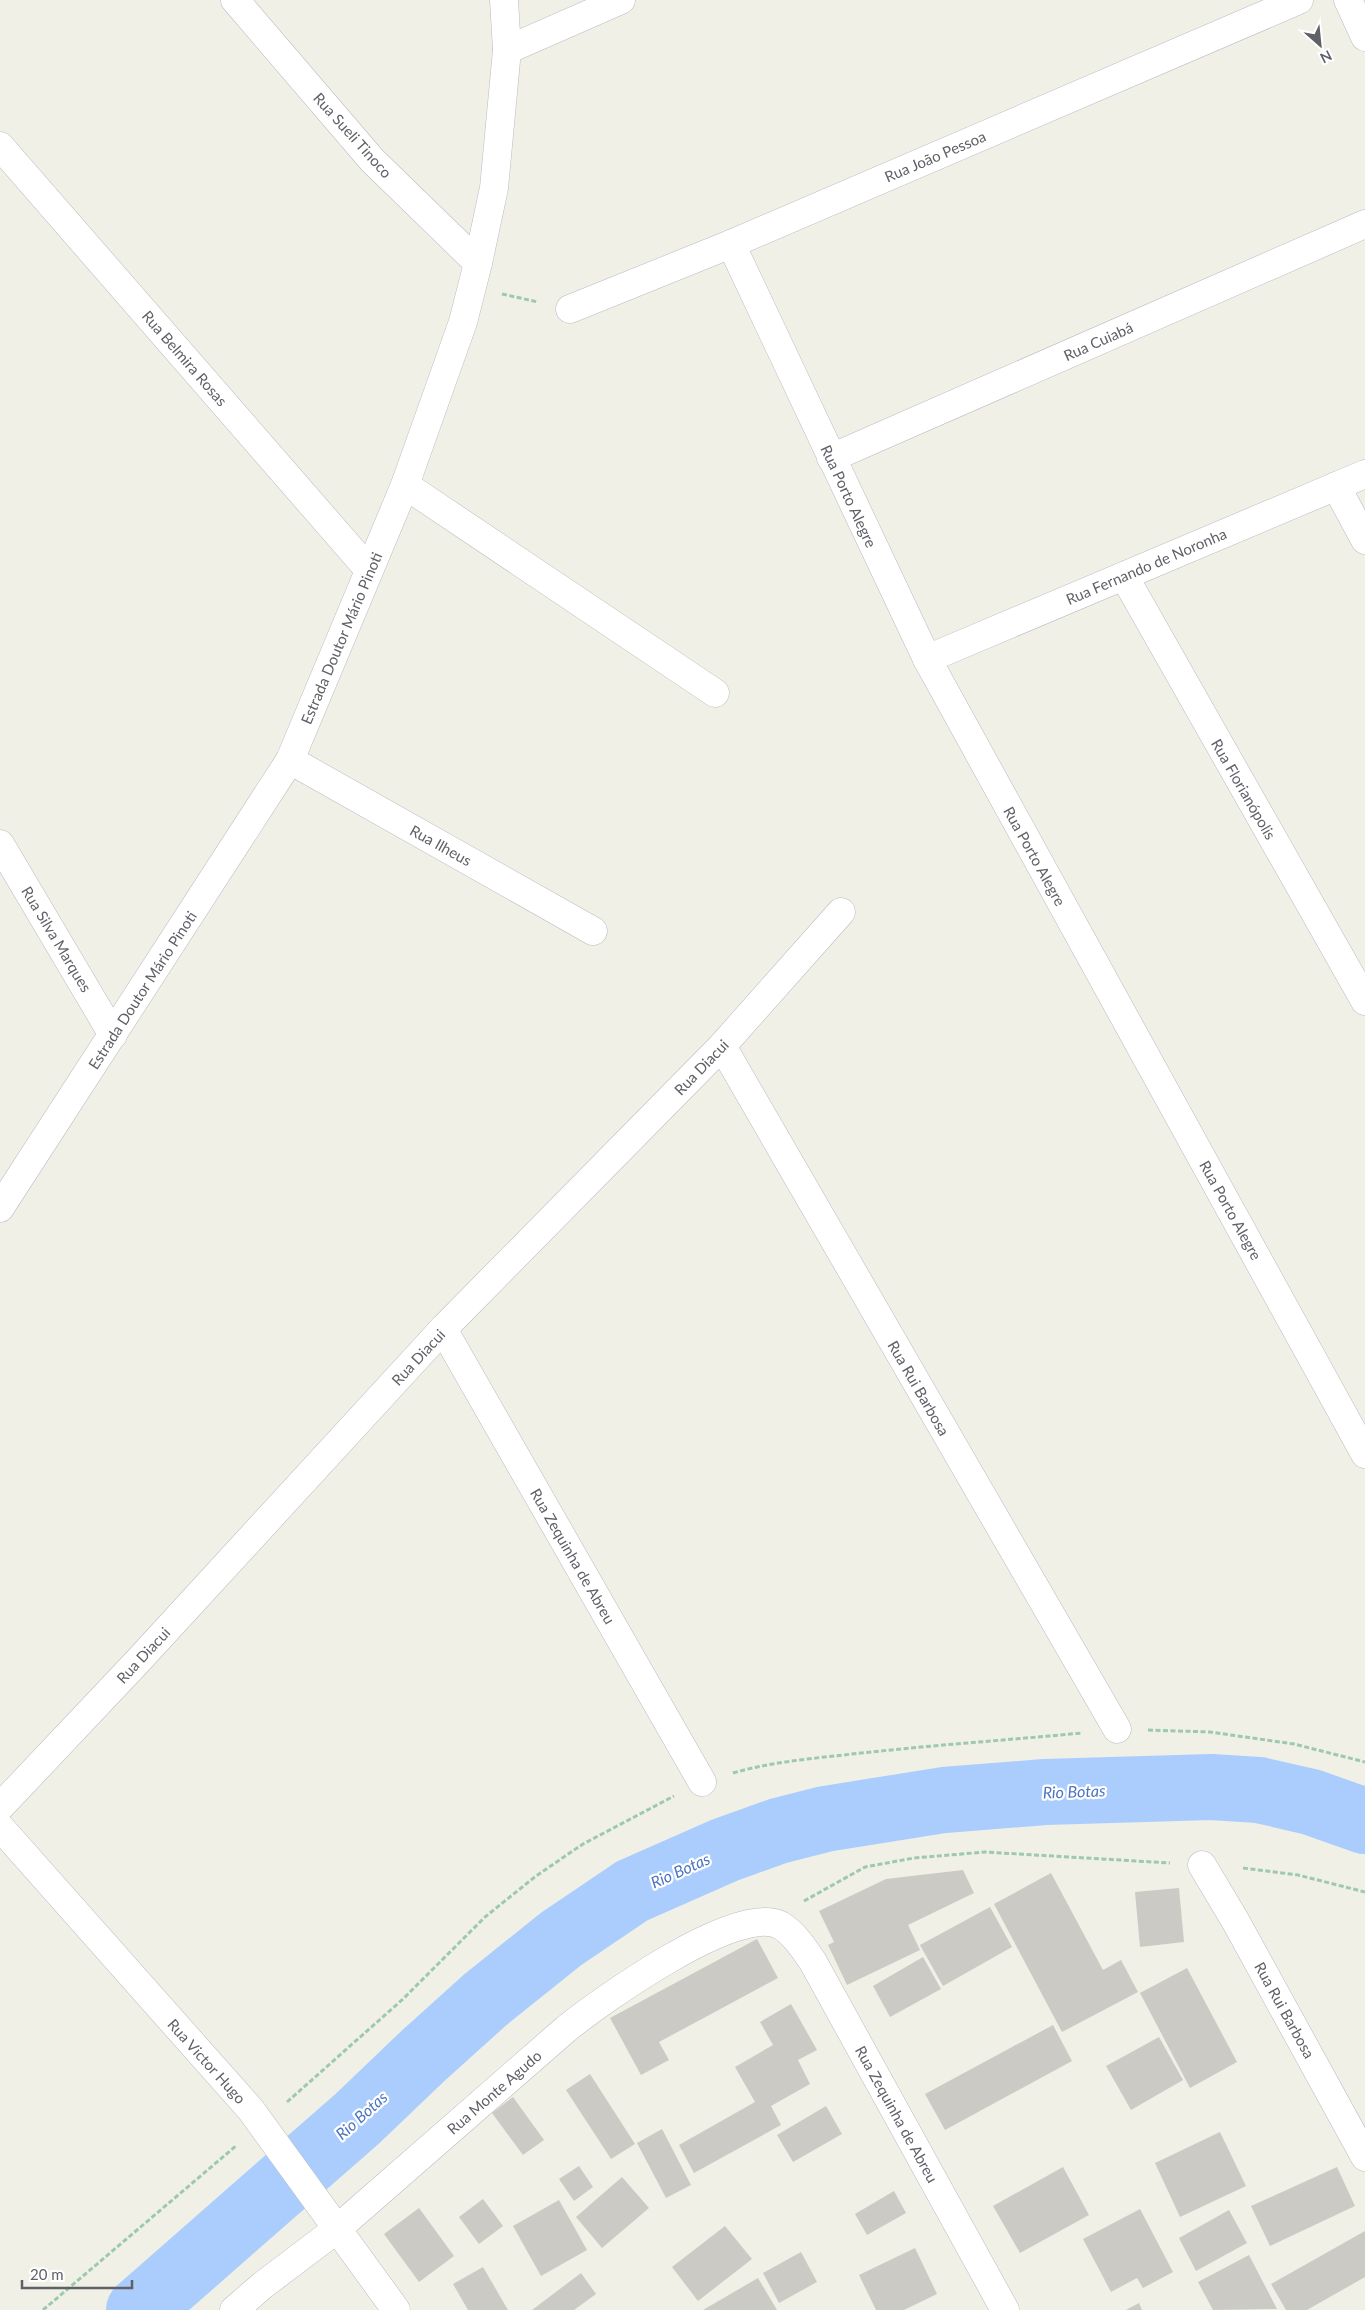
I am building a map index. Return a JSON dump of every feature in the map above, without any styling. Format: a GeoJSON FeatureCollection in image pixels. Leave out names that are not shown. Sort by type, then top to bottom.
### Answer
{"type":"FeatureCollection","features":[{"type":"Feature","properties":{"kind":"street","name":"Estrada Doutor Mário Pinoti"},"geometry":{"type":"LineString","coordinates":[[0,1208],[290,760],[405,486],[463,322],[494,188],[507,50],[504,0]]}},
{"type":"Feature","properties":{"kind":"street"},"geometry":{"type":"LineString","coordinates":[[507,50],[621,0]]}},
{"type":"Feature","properties":{"kind":"street","name":"Rua João Pessoa"},"geometry":{"type":"LineString","coordinates":[[570,309],[730,244],[1299,0]]}},
{"type":"Feature","properties":{"kind":"street"},"geometry":{"type":"LineString","coordinates":[[1348,0],[1365,37]]}},
{"type":"Feature","properties":{"kind":"street","name":"Rua Sueli Tinoco"},"geometry":{"type":"LineString","coordinates":[[244,6],[372,160],[475,275]]}},
{"type":"Feature","properties":{"kind":"street","name":"Rua Belmira Rosas"},"geometry":{"type":"LineString","coordinates":[[0,146],[369,570]]}},
{"type":"Feature","properties":{"kind":"street","name":"Rua Cuiabá"},"geometry":{"type":"LineString","coordinates":[[831,458],[1365,224]]}},
{"type":"Feature","properties":{"kind":"street","name":"Rua Porto Alegre"},"geometry":{"type":"LineString","coordinates":[[730,244],[927,658],[1365,1454]]}},
{"type":"Feature","properties":{"kind":"street","name":"Rua Fernando de Noronha"},"geometry":{"type":"LineString","coordinates":[[927,658],[1365,474]]}},
{"type":"Feature","properties":{"kind":"street"},"geometry":{"type":"LineString","coordinates":[[405,486],[715,693]]}},
{"type":"Feature","properties":{"kind":"street"},"geometry":{"type":"LineString","coordinates":[[1336,486],[1365,540]]}},
{"type":"Feature","properties":{"kind":"street","name":"Rua Florianópolis"},"geometry":{"type":"LineString","coordinates":[[1124,576],[1365,1002]]}},
{"type":"Feature","properties":{"kind":"street","name":"Rua Ilheus"},"geometry":{"type":"LineString","coordinates":[[290,760],[592,931]]}},
{"type":"Feature","properties":{"kind":"street","name":"Rua Silva Marques"},"geometry":{"type":"LineString","coordinates":[[0,844],[113,1035]]}},
{"type":"Feature","properties":{"kind":"street","name":"Rua Diacui"},"geometry":{"type":"LineString","coordinates":[[0,1807],[138,1661],[443,1329],[722,1046],[840,912]]}},
{"type":"Feature","properties":{"kind":"street","name":"Rua Rui Barbosa"},"geometry":{"type":"LineString","coordinates":[[722,1046],[1117,1730]]}},
{"type":"Feature","properties":{"kind":"street","name":"Rua Zequinha de Abreu"},"geometry":{"type":"LineString","coordinates":[[443,1329],[702,1782]]}},
{"type":"Feature","properties":{"kind":"street","name":"Rua Victor Hugo"},"geometry":{"type":"LineString","coordinates":[[0,1827],[262,2124],[396,2310]]}},
{"type":"Feature","properties":{"kind":"street","name":"Rua Rui Barbosa"},"geometry":{"type":"LineString","coordinates":[[1202,1865],[1236,1922],[1365,2157]]}},
{"type":"Feature","properties":{"kind":"street","name":"Rua Monte Agudo"},"geometry":{"type":"LineString","coordinates":[[234,2310],[263,2285],[337,2229],[592,2008],[657,1966],[745,1923],[761,1922],[779,1925]]}},
{"type":"Feature","properties":{"kind":"street","name":"Rua Zequinha de Abreu"},"geometry":{"type":"LineString","coordinates":[[779,1925],[798,1941],[813,1962],[1005,2310]]}},
{"type":"Feature","properties":{"kind":"path"},"geometry":{"type":"LineString","coordinates":[[475,275],[570,309]]}},
{"type":"Feature","properties":{"kind":"path"},"geometry":{"type":"LineString","coordinates":[[43,2310],[262,2124],[403,1999],[485,1917],[536,1876],[583,1844],[639,1813],[702,1782],[749,1769],[830,1757],[949,1744],[1117,1730],[1210,1732],[1294,1744],[1365,1762]]}},
{"type":"Feature","properties":{"kind":"path"},"geometry":{"type":"LineString","coordinates":[[779,1925],[806,1899],[865,1868],[914,1858],[985,1852],[1202,1865],[1298,1875],[1365,1892]]}},
{"type":"Feature","properties":{"kind":"building"},"geometry":{"type":"Polygon","coordinates":[[[963,1870],[974,1893],[908,1925],[920,1950],[847,1985],[828,1945],[834,1942],[819,1911],[886,1879],[963,1870]]]}},
{"type":"Feature","properties":{"kind":"building"},"geometry":{"type":"Polygon","coordinates":[[[1051,1873],[1103,1970],[1121,1960],[1138,1992],[1062,2032],[994,1904],[1051,1873]]]}},
{"type":"Feature","properties":{"kind":"building"},"geometry":{"type":"Polygon","coordinates":[[[1179,1888],[1184,1942],[1140,1947],[1135,1892],[1179,1888]]]}},
{"type":"Feature","properties":{"kind":"building"},"geometry":{"type":"Polygon","coordinates":[[[990,1907],[1012,1947],[943,1986],[920,1945],[990,1907]]]}},
{"type":"Feature","properties":{"kind":"building"},"geometry":{"type":"Polygon","coordinates":[[[757,1939],[778,1978],[659,2042],[669,2060],[641,2075],[610,2018],[757,1939]]]}},
{"type":"Feature","properties":{"kind":"building"},"geometry":{"type":"Polygon","coordinates":[[[923,1957],[941,1989],[890,2017],[873,1986],[923,1957]]]}},
{"type":"Feature","properties":{"kind":"building"},"geometry":{"type":"Polygon","coordinates":[[[1187,1968],[1237,2062],[1190,2088],[1140,1993],[1187,1968]]]}},
{"type":"Feature","properties":{"kind":"building"},"geometry":{"type":"Polygon","coordinates":[[[791,2004],[817,2050],[798,2060],[810,2084],[771,2106],[781,2125],[694,2173],[679,2145],[755,2102],[735,2067],[773,2045],[760,2022],[791,2004]]]}},
{"type":"Feature","properties":{"kind":"building"},"geometry":{"type":"Polygon","coordinates":[[[1053,2025],[1072,2061],[945,2130],[925,2094],[1053,2025]]]}},
{"type":"Feature","properties":{"kind":"building"},"geometry":{"type":"Polygon","coordinates":[[[1159,2037],[1183,2080],[1131,2110],[1106,2066],[1159,2037]]]}},
{"type":"Feature","properties":{"kind":"building"},"geometry":{"type":"Polygon","coordinates":[[[590,2074],[635,2144],[611,2159],[566,2090],[590,2074]]]}},
{"type":"Feature","properties":{"kind":"building"},"geometry":{"type":"Polygon","coordinates":[[[513,2097],[544,2140],[523,2155],[492,2113],[513,2097]]]}},
{"type":"Feature","properties":{"kind":"building"},"geometry":{"type":"Polygon","coordinates":[[[826,2106],[842,2134],[793,2162],[777,2135],[826,2106]]]}},
{"type":"Feature","properties":{"kind":"building"},"geometry":{"type":"Polygon","coordinates":[[[662,2129],[691,2185],[666,2198],[637,2143],[662,2129]]]}},
{"type":"Feature","properties":{"kind":"building"},"geometry":{"type":"Polygon","coordinates":[[[1220,2132],[1246,2186],[1180,2217],[1155,2163],[1220,2132]]]}},
{"type":"Feature","properties":{"kind":"building"},"geometry":{"type":"Polygon","coordinates":[[[579,2166],[593,2187],[574,2201],[559,2179],[579,2166]]]}},
{"type":"Feature","properties":{"kind":"building"},"geometry":{"type":"Polygon","coordinates":[[[1063,2167],[1089,2215],[1020,2253],[993,2206],[1063,2167]]]}},
{"type":"Feature","properties":{"kind":"building"},"geometry":{"type":"Polygon","coordinates":[[[1337,2167],[1355,2206],[1270,2246],[1251,2206],[1337,2167]]]}},
{"type":"Feature","properties":{"kind":"building"},"geometry":{"type":"Polygon","coordinates":[[[622,2177],[649,2208],[602,2248],[576,2217],[622,2177]]]}},
{"type":"Feature","properties":{"kind":"building"},"geometry":{"type":"Polygon","coordinates":[[[894,2191],[906,2213],[867,2235],[855,2214],[894,2191]]]}},
{"type":"Feature","properties":{"kind":"building"},"geometry":{"type":"Polygon","coordinates":[[[483,2199],[503,2226],[479,2244],[459,2217],[483,2199]]]}},
{"type":"Feature","properties":{"kind":"building"},"geometry":{"type":"Polygon","coordinates":[[[559,2200],[587,2250],[541,2276],[513,2226],[559,2200]]]}},
{"type":"Feature","properties":{"kind":"building"},"geometry":{"type":"Polygon","coordinates":[[[419,2208],[454,2256],[419,2282],[384,2234],[419,2208]]]}},
{"type":"Feature","properties":{"kind":"building"},"geometry":{"type":"Polygon","coordinates":[[[1140,2209],[1173,2272],[1143,2288],[1137,2278],[1111,2292],[1083,2239],[1140,2209]]]}},
{"type":"Feature","properties":{"kind":"building"},"geometry":{"type":"Polygon","coordinates":[[[1229,2210],[1247,2243],[1196,2271],[1179,2238],[1229,2210]]]}},
{"type":"Feature","properties":{"kind":"building"},"geometry":{"type":"Polygon","coordinates":[[[725,2226],[752,2259],[698,2301],[672,2267],[725,2226]]]}},
{"type":"Feature","properties":{"kind":"building"},"geometry":{"type":"Polygon","coordinates":[[[1365,2231],[1365,2277],[1307,2310],[1286,2310],[1271,2284],[1365,2231]]]}},
{"type":"Feature","properties":{"kind":"building"},"geometry":{"type":"Polygon","coordinates":[[[915,2248],[937,2294],[904,2310],[876,2310],[859,2275],[915,2248]]]}},
{"type":"Feature","properties":{"kind":"building"},"geometry":{"type":"Polygon","coordinates":[[[801,2252],[817,2282],[779,2303],[763,2273],[801,2252]]]}},
{"type":"Feature","properties":{"kind":"building"},"geometry":{"type":"Polygon","coordinates":[[[1249,2255],[1277,2309],[1213,2310],[1198,2282],[1249,2255]]]}},
{"type":"Feature","properties":{"kind":"building"},"geometry":{"type":"Polygon","coordinates":[[[483,2267],[508,2310],[468,2310],[453,2284],[483,2267]]]}},
{"type":"Feature","properties":{"kind":"building"},"geometry":{"type":"Polygon","coordinates":[[[581,2273],[596,2294],[574,2310],[532,2310],[581,2273]]]}},
{"type":"Feature","properties":{"kind":"building"},"geometry":{"type":"Polygon","coordinates":[[[758,2278],[777,2310],[703,2310],[758,2278]]]}},
{"type":"Feature","properties":{"kind":"building"},"geometry":{"type":"Polygon","coordinates":[[[1139,2303],[1142,2310],[1126,2310],[1139,2303]]]}},
{"type":"Feature","properties":{"kind":"waterway","name":"Rio Botas"},"geometry":{"type":"LineString","coordinates":[[139,2310],[357,2119],[485,2000],[561,1939],[632,1891],[725,1850],[778,1831],[825,1819],[944,1800],[1045,1792],[1211,1787],[1259,1790],[1311,1802],[1365,1821]]}}]}
